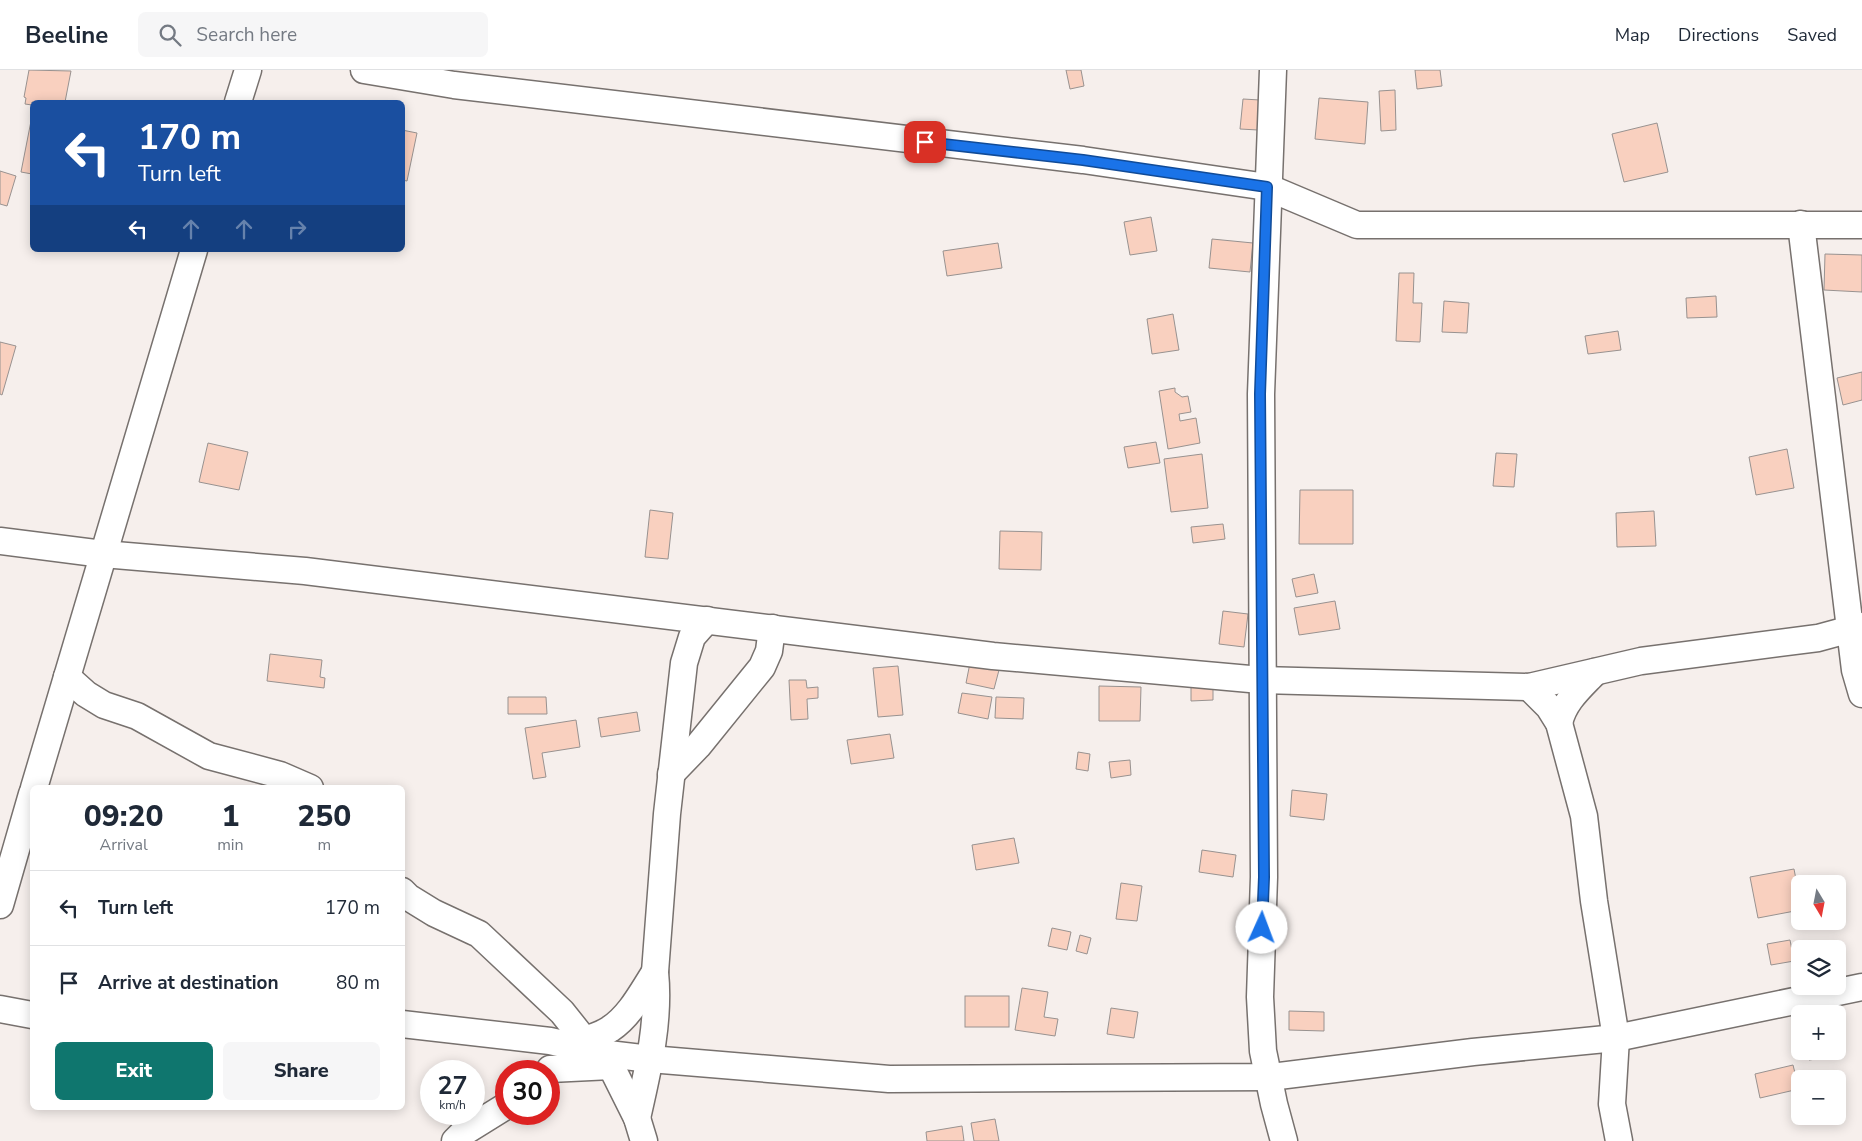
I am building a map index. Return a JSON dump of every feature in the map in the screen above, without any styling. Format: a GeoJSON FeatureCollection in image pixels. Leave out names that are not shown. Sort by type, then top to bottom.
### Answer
{"type":"FeatureCollection","features":[{"type":"Feature","properties":{"kind":"street"},"geometry":{"type":"LineString","coordinates":[[364,70],[454,85],[1083,160],[1267,187],[1357,225],[1862,225]]}},
{"type":"Feature","properties":{"kind":"street"},"geometry":{"type":"LineString","coordinates":[[1273,70],[1260,394],[1264,877],[1260,996],[1263,1051],[1284,1141]]}},
{"type":"Feature","properties":{"kind":"street"},"geometry":{"type":"LineString","coordinates":[[1801,224],[1857,627],[1855,670],[1862,694]]}},
{"type":"Feature","properties":{"kind":"street"},"geometry":{"type":"LineString","coordinates":[[35,785],[193,252]]}},
{"type":"Feature","properties":{"kind":"street"},"geometry":{"type":"LineString","coordinates":[[0,542],[103,554],[305,571],[993,656],[1261,680],[1529,687],[1641,661],[1818,638],[1857,627]]}},
{"type":"Feature","properties":{"kind":"street"},"geometry":{"type":"LineString","coordinates":[[640,1130],[657,995],[655,972],[671,774],[684,663],[692,638],[707,620]]}},
{"type":"Feature","properties":{"kind":"street"},"geometry":{"type":"LineString","coordinates":[[671,774],[698,746],[762,667],[769,651],[772,628]]}},
{"type":"Feature","properties":{"kind":"street"},"geometry":{"type":"LineString","coordinates":[[1560,723],[1562,709],[1595,672]]}},
{"type":"Feature","properties":{"kind":"street"},"geometry":{"type":"LineString","coordinates":[[67,677],[86,694],[104,704],[137,716],[209,756],[280,775],[303,785]]}},
{"type":"Feature","properties":{"kind":"street"},"geometry":{"type":"LineString","coordinates":[[1529,687],[1549,707],[1560,723],[1584,816],[1594,901],[1616,1038],[1612,1104],[1619,1141]]}},
{"type":"Feature","properties":{"kind":"street"},"geometry":{"type":"LineString","coordinates":[[0,905],[30,801]]}},
{"type":"Feature","properties":{"kind":"street"},"geometry":{"type":"LineString","coordinates":[[405,894],[434,913],[479,934],[562,1012],[595,1052],[640,1130]]}},
{"type":"Feature","properties":{"kind":"street"},"geometry":{"type":"LineString","coordinates":[[560,1066],[595,1052],[609,1030],[619,1022],[632,1006],[655,972]]}},
{"type":"Feature","properties":{"kind":"street"},"geometry":{"type":"LineString","coordinates":[[405,1024],[550,1041],[595,1052],[650,1060],[889,1079],[1270,1077],[1473,1052],[1616,1038],[1862,987]]}},
{"type":"Feature","properties":{"kind":"street"},"geometry":{"type":"LineString","coordinates":[[0,1009],[30,1015]]}},
{"type":"Feature","properties":{"kind":"street"},"geometry":{"type":"LineString","coordinates":[[560,1066],[595,1052]]}},
{"type":"Feature","properties":{"kind":"street"},"geometry":{"type":"LineString","coordinates":[[454,1141],[464,1132],[495,1113]]}},
{"type":"Feature","properties":{"kind":"building"},"geometry":{"type":"Polygon","coordinates":[[[29,70],[71,71],[65,100],[30,100],[30,105],[25,104],[26,98],[24,97],[29,70]]]}},
{"type":"Feature","properties":{"kind":"building"},"geometry":{"type":"Polygon","coordinates":[[[1066,70],[1081,70],[1084,86],[1070,89],[1066,70]]]}},
{"type":"Feature","properties":{"kind":"building"},"geometry":{"type":"Polygon","coordinates":[[[1415,70],[1440,70],[1442,86],[1417,89],[1415,70]]]}},
{"type":"Feature","properties":{"kind":"building"},"geometry":{"type":"Polygon","coordinates":[[[1395,90],[1396,130],[1381,131],[1379,91],[1395,90]]]}},
{"type":"Feature","properties":{"kind":"building"},"geometry":{"type":"Polygon","coordinates":[[[1319,98],[1368,102],[1365,144],[1315,139],[1319,98]]]}},
{"type":"Feature","properties":{"kind":"building"},"geometry":{"type":"Polygon","coordinates":[[[1243,99],[1260,100],[1258,130],[1240,129],[1243,99]]]}},
{"type":"Feature","properties":{"kind":"building"},"geometry":{"type":"Polygon","coordinates":[[[1657,123],[1668,172],[1624,182],[1612,134],[1657,123]]]}},
{"type":"Feature","properties":{"kind":"building"},"geometry":{"type":"Polygon","coordinates":[[[30,126],[30,174],[21,172],[30,126]]]}},
{"type":"Feature","properties":{"kind":"building"},"geometry":{"type":"Polygon","coordinates":[[[405,131],[417,133],[407,181],[405,181],[405,131]]]}},
{"type":"Feature","properties":{"kind":"building"},"geometry":{"type":"Polygon","coordinates":[[[0,171],[16,176],[7,206],[0,204],[0,171]]]}},
{"type":"Feature","properties":{"kind":"building"},"geometry":{"type":"Polygon","coordinates":[[[1151,217],[1157,251],[1130,255],[1124,222],[1151,217]]]}},
{"type":"Feature","properties":{"kind":"building"},"geometry":{"type":"Polygon","coordinates":[[[1212,239],[1253,243],[1250,272],[1209,268],[1212,239]]]}},
{"type":"Feature","properties":{"kind":"building"},"geometry":{"type":"Polygon","coordinates":[[[998,243],[1002,268],[947,276],[943,251],[998,243]]]}},
{"type":"Feature","properties":{"kind":"building"},"geometry":{"type":"Polygon","coordinates":[[[1825,254],[1862,255],[1862,292],[1824,290],[1825,254]]]}},
{"type":"Feature","properties":{"kind":"building"},"geometry":{"type":"Polygon","coordinates":[[[1399,273],[1414,273],[1413,303],[1422,303],[1420,342],[1396,341],[1399,273]]]}},
{"type":"Feature","properties":{"kind":"building"},"geometry":{"type":"Polygon","coordinates":[[[1716,296],[1717,317],[1687,318],[1686,298],[1716,296]]]}},
{"type":"Feature","properties":{"kind":"building"},"geometry":{"type":"Polygon","coordinates":[[[1444,301],[1469,303],[1467,333],[1442,332],[1444,301]]]}},
{"type":"Feature","properties":{"kind":"building"},"geometry":{"type":"Polygon","coordinates":[[[1173,314],[1179,350],[1152,354],[1147,319],[1173,314]]]}},
{"type":"Feature","properties":{"kind":"building"},"geometry":{"type":"Polygon","coordinates":[[[1618,331],[1621,350],[1588,354],[1585,336],[1618,331]]]}},
{"type":"Feature","properties":{"kind":"building"},"geometry":{"type":"Polygon","coordinates":[[[0,342],[16,346],[2,395],[0,394],[0,342]]]}},
{"type":"Feature","properties":{"kind":"building"},"geometry":{"type":"Polygon","coordinates":[[[1862,372],[1862,400],[1843,405],[1837,378],[1862,372]]]}},
{"type":"Feature","properties":{"kind":"building"},"geometry":{"type":"Polygon","coordinates":[[[1175,388],[1175,392],[1182,397],[1188,396],[1191,412],[1179,414],[1180,421],[1196,418],[1200,443],[1168,449],[1159,391],[1175,388]]]}},
{"type":"Feature","properties":{"kind":"building"},"geometry":{"type":"Polygon","coordinates":[[[1156,442],[1160,463],[1128,468],[1124,447],[1156,442]]]}},
{"type":"Feature","properties":{"kind":"building"},"geometry":{"type":"Polygon","coordinates":[[[208,443],[248,452],[239,490],[199,482],[208,443]]]}},
{"type":"Feature","properties":{"kind":"building"},"geometry":{"type":"Polygon","coordinates":[[[1787,449],[1794,488],[1756,495],[1749,457],[1787,449]]]}},
{"type":"Feature","properties":{"kind":"building"},"geometry":{"type":"Polygon","coordinates":[[[1496,453],[1517,454],[1514,487],[1493,486],[1496,453]]]}},
{"type":"Feature","properties":{"kind":"building"},"geometry":{"type":"Polygon","coordinates":[[[1202,454],[1208,508],[1171,512],[1164,459],[1202,454]]]}},
{"type":"Feature","properties":{"kind":"building"},"geometry":{"type":"Polygon","coordinates":[[[1300,490],[1353,490],[1353,544],[1299,544],[1300,490]]]}},
{"type":"Feature","properties":{"kind":"building"},"geometry":{"type":"Polygon","coordinates":[[[650,510],[673,513],[668,559],[645,557],[650,510]]]}},
{"type":"Feature","properties":{"kind":"building"},"geometry":{"type":"Polygon","coordinates":[[[1654,511],[1656,546],[1617,547],[1616,513],[1654,511]]]}},
{"type":"Feature","properties":{"kind":"building"},"geometry":{"type":"Polygon","coordinates":[[[1223,524],[1225,539],[1193,543],[1191,527],[1223,524]]]}},
{"type":"Feature","properties":{"kind":"building"},"geometry":{"type":"Polygon","coordinates":[[[1000,531],[1042,532],[1041,570],[999,569],[1000,531]]]}},
{"type":"Feature","properties":{"kind":"building"},"geometry":{"type":"Polygon","coordinates":[[[1314,574],[1318,593],[1296,597],[1292,579],[1314,574]]]}},
{"type":"Feature","properties":{"kind":"building"},"geometry":{"type":"Polygon","coordinates":[[[1335,601],[1340,629],[1299,635],[1294,608],[1335,601]]]}},
{"type":"Feature","properties":{"kind":"building"},"geometry":{"type":"Polygon","coordinates":[[[1223,611],[1248,614],[1244,647],[1219,644],[1223,611]]]}},
{"type":"Feature","properties":{"kind":"building"},"geometry":{"type":"Polygon","coordinates":[[[270,654],[322,660],[320,677],[325,678],[324,688],[267,681],[270,654]]]}},
{"type":"Feature","properties":{"kind":"building"},"geometry":{"type":"Polygon","coordinates":[[[970,663],[999,670],[994,689],[966,683],[970,663]]]}},
{"type":"Feature","properties":{"kind":"building"},"geometry":{"type":"Polygon","coordinates":[[[898,666],[903,715],[878,717],[873,668],[898,666]]]}},
{"type":"Feature","properties":{"kind":"building"},"geometry":{"type":"Polygon","coordinates":[[[789,680],[806,680],[807,688],[818,687],[818,698],[807,699],[808,719],[791,720],[789,680]]]}},
{"type":"Feature","properties":{"kind":"building"},"geometry":{"type":"Polygon","coordinates":[[[1191,685],[1213,685],[1213,700],[1191,701],[1191,685]]]}},
{"type":"Feature","properties":{"kind":"building"},"geometry":{"type":"Polygon","coordinates":[[[1099,686],[1141,687],[1140,721],[1099,721],[1099,686]]]}},
{"type":"Feature","properties":{"kind":"building"},"geometry":{"type":"Polygon","coordinates":[[[962,693],[992,697],[988,719],[958,713],[962,693]]]}},
{"type":"Feature","properties":{"kind":"building"},"geometry":{"type":"Polygon","coordinates":[[[508,697],[546,697],[547,714],[508,714],[508,697]]]}},
{"type":"Feature","properties":{"kind":"building"},"geometry":{"type":"Polygon","coordinates":[[[996,697],[1024,698],[1023,719],[995,718],[996,697]]]}},
{"type":"Feature","properties":{"kind":"building"},"geometry":{"type":"Polygon","coordinates":[[[637,712],[640,731],[601,737],[598,718],[637,712]]]}},
{"type":"Feature","properties":{"kind":"building"},"geometry":{"type":"Polygon","coordinates":[[[576,720],[580,747],[542,753],[546,777],[533,779],[525,728],[576,720]]]}},
{"type":"Feature","properties":{"kind":"building"},"geometry":{"type":"Polygon","coordinates":[[[890,734],[894,758],[851,764],[847,740],[890,734]]]}},
{"type":"Feature","properties":{"kind":"building"},"geometry":{"type":"Polygon","coordinates":[[[1078,752],[1090,754],[1088,771],[1076,769],[1078,752]]]}},
{"type":"Feature","properties":{"kind":"building"},"geometry":{"type":"Polygon","coordinates":[[[1130,760],[1131,775],[1111,778],[1109,762],[1130,760]]]}},
{"type":"Feature","properties":{"kind":"building"},"geometry":{"type":"Polygon","coordinates":[[[1292,790],[1327,794],[1324,820],[1290,816],[1292,790]]]}},
{"type":"Feature","properties":{"kind":"building"},"geometry":{"type":"Polygon","coordinates":[[[1014,838],[1019,863],[976,870],[972,845],[1014,838]]]}},
{"type":"Feature","properties":{"kind":"building"},"geometry":{"type":"Polygon","coordinates":[[[1202,850],[1236,855],[1233,877],[1199,872],[1202,850]]]}},
{"type":"Feature","properties":{"kind":"building"},"geometry":{"type":"Polygon","coordinates":[[[1794,869],[1795,875],[1791,875],[1791,912],[1758,918],[1750,877],[1794,869]]]}},
{"type":"Feature","properties":{"kind":"building"},"geometry":{"type":"Polygon","coordinates":[[[1121,883],[1142,886],[1137,921],[1116,919],[1121,883]]]}},
{"type":"Feature","properties":{"kind":"building"},"geometry":{"type":"Polygon","coordinates":[[[1052,928],[1071,932],[1067,950],[1048,946],[1052,928]]]}},
{"type":"Feature","properties":{"kind":"building"},"geometry":{"type":"Polygon","coordinates":[[[1080,935],[1091,938],[1087,954],[1076,951],[1080,935]]]}},
{"type":"Feature","properties":{"kind":"building"},"geometry":{"type":"Polygon","coordinates":[[[1790,940],[1791,962],[1771,965],[1767,944],[1790,940]]]}},
{"type":"Feature","properties":{"kind":"building"},"geometry":{"type":"Polygon","coordinates":[[[1022,988],[1048,992],[1044,1017],[1058,1019],[1055,1036],[1015,1030],[1022,988]]]}},
{"type":"Feature","properties":{"kind":"building"},"geometry":{"type":"Polygon","coordinates":[[[965,996],[1009,996],[1009,1027],[965,1027],[965,996]]]}},
{"type":"Feature","properties":{"kind":"building"},"geometry":{"type":"Polygon","coordinates":[[[1111,1008],[1138,1012],[1134,1038],[1107,1034],[1111,1008]]]}},
{"type":"Feature","properties":{"kind":"building"},"geometry":{"type":"Polygon","coordinates":[[[1289,1011],[1324,1012],[1324,1031],[1289,1030],[1289,1011]]]}},
{"type":"Feature","properties":{"kind":"building"},"geometry":{"type":"Polygon","coordinates":[[[1793,1065],[1794,1070],[1791,1070],[1791,1091],[1760,1098],[1755,1074],[1793,1065]]]}},
{"type":"Feature","properties":{"kind":"building"},"geometry":{"type":"Polygon","coordinates":[[[995,1119],[999,1141],[974,1141],[971,1123],[995,1119]]]}},
{"type":"Feature","properties":{"kind":"building"},"geometry":{"type":"Polygon","coordinates":[[[962,1126],[964,1141],[927,1141],[926,1132],[962,1126]]]}},
{"type":"Feature","properties":{"kind":"route"},"geometry":{"type":"LineString","coordinates":[[925,142],[1083,160],[1267,187],[1260,394],[1264,877],[1262,928]]}}]}
